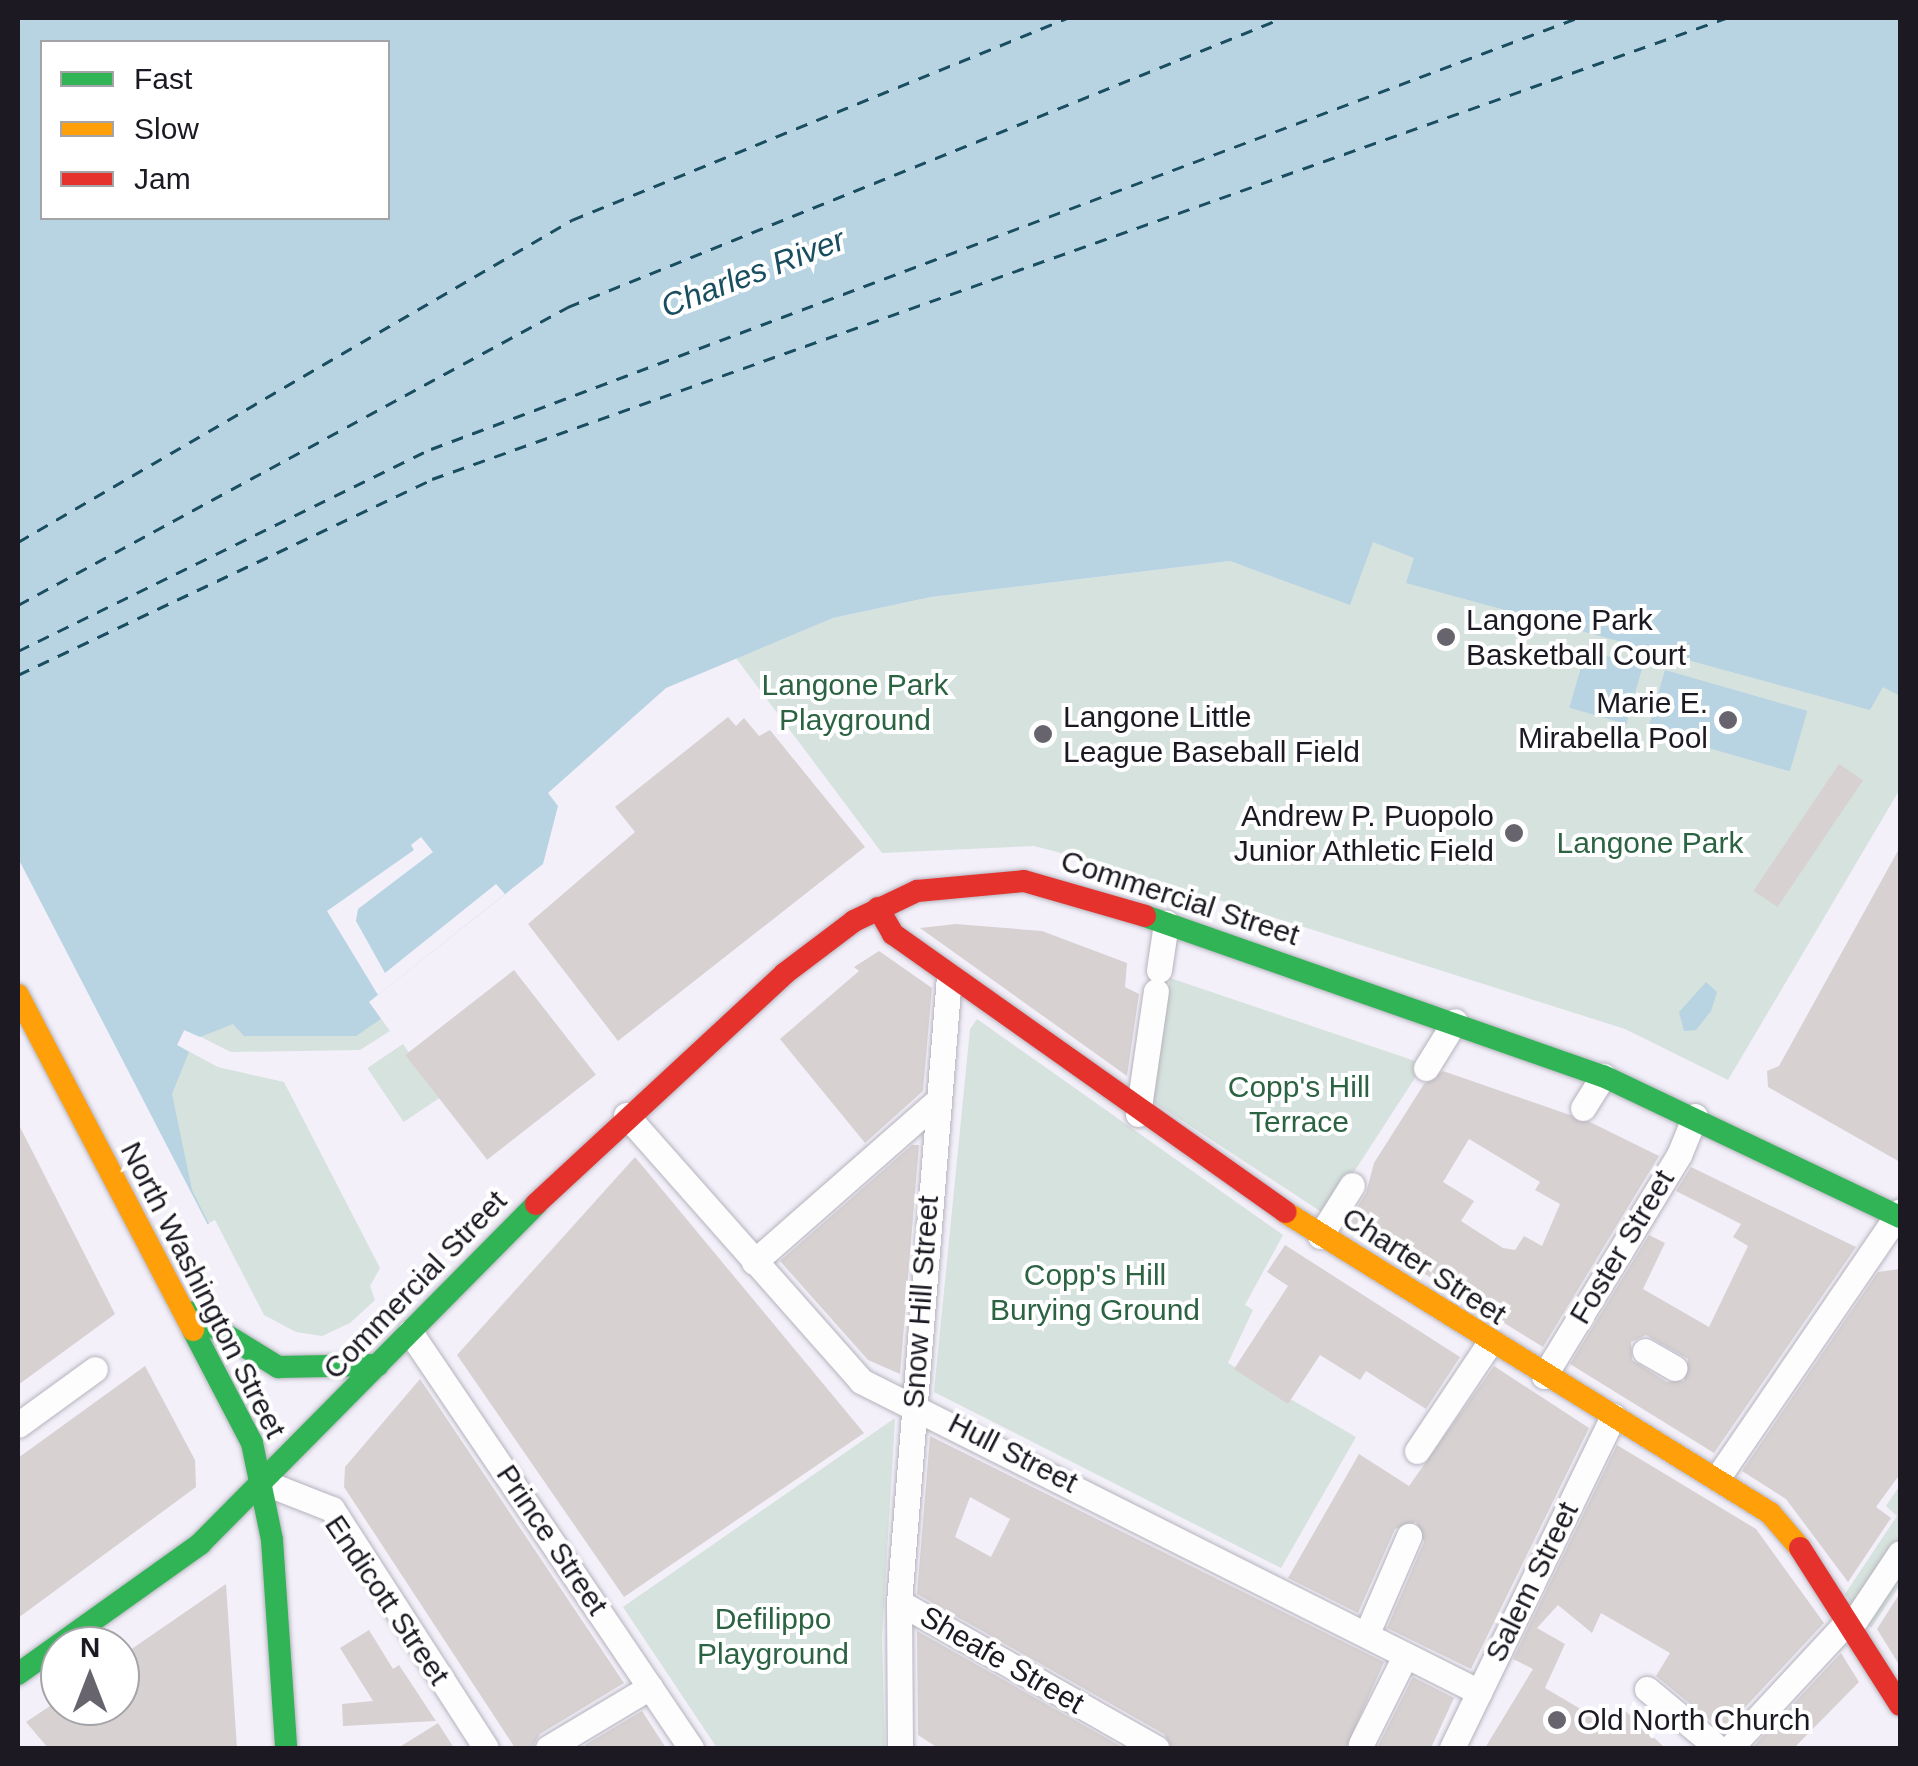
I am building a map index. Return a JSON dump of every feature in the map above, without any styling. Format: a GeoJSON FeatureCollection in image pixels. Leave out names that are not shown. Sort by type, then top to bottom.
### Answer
{"type":"FeatureCollection","features":[{"type":"Feature","properties":{"kind":"main road","name":"Commercial Street"},"geometry":{"type":"LineString","coordinates":[[18,1674],[200,1544],[626,1115],[784,974],[878,908],[944,886],[1024,881],[1166,923],[1455,1021],[1603,1076],[1695,1116],[1900,1215]]}},
{"type":"Feature","properties":{"kind":"main road","name":"Charter Street"},"geometry":{"type":"LineString","coordinates":[[878,908],[893,934],[1138,1114],[1490,1344],[1718,1477],[1770,1513],[1805,1554],[1896,1688]]}},
{"type":"Feature","properties":{"kind":"main road","name":"North Washington Street"},"geometry":{"type":"LineString","coordinates":[[18,995],[250,1436],[263,1482],[286,1748]]}},
{"type":"Feature","properties":{"kind":"main road"},"geometry":{"type":"LineString","coordinates":[[176,1298],[278,1367],[378,1365]]}},
{"type":"Feature","properties":{"kind":"street"},"geometry":{"type":"LineString","coordinates":[[1138,1114],[1166,923]]}},
{"type":"Feature","properties":{"kind":"street","name":"Snow Hill Street"},"geometry":{"type":"LineString","coordinates":[[900,1748],[899,1602],[949,976]]}},
{"type":"Feature","properties":{"kind":"street"},"geometry":{"type":"LineString","coordinates":[[1426,1068],[1455,1021]]}},
{"type":"Feature","properties":{"kind":"street"},"geometry":{"type":"LineString","coordinates":[[1582,1108],[1603,1076]]}},
{"type":"Feature","properties":{"kind":"street"},"geometry":{"type":"LineString","coordinates":[[754,1262],[936,1102]]}},
{"type":"Feature","properties":{"kind":"street","name":"Hull Street"},"geometry":{"type":"LineString","coordinates":[[626,1115],[854,1375],[1479,1692]]}},
{"type":"Feature","properties":{"kind":"street","name":"Foster Street"},"geometry":{"type":"LineString","coordinates":[[1544,1376],[1654,1218],[1695,1116]]}},
{"type":"Feature","properties":{"kind":"street"},"geometry":{"type":"LineString","coordinates":[[1320,1236],[1352,1185]]}},
{"type":"Feature","properties":{"kind":"street"},"geometry":{"type":"LineString","coordinates":[[1718,1477],[1900,1215]]}},
{"type":"Feature","properties":{"kind":"street","name":"Prince Street"},"geometry":{"type":"LineString","coordinates":[[410,1332],[692,1748]]}},
{"type":"Feature","properties":{"kind":"street"},"geometry":{"type":"LineString","coordinates":[[1417,1451],[1490,1344]]}},
{"type":"Feature","properties":{"kind":"street"},"geometry":{"type":"LineString","coordinates":[[1646,1351],[1675,1368]]}},
{"type":"Feature","properties":{"kind":"street"},"geometry":{"type":"LineString","coordinates":[[18,1425],[95,1369]]}},
{"type":"Feature","properties":{"kind":"street","name":"Salem Street"},"geometry":{"type":"LineString","coordinates":[[1452,1748],[1613,1416]]}},
{"type":"Feature","properties":{"kind":"street","name":"Endicott Street"},"geometry":{"type":"LineString","coordinates":[[263,1482],[332,1509],[486,1748]]}},
{"type":"Feature","properties":{"kind":"street"},"geometry":{"type":"LineString","coordinates":[[1367,1633],[1409,1536]]}},
{"type":"Feature","properties":{"kind":"street"},"geometry":{"type":"LineString","coordinates":[[1730,1748],[1851,1621],[1900,1553]]}},
{"type":"Feature","properties":{"kind":"street","name":"Sheafe Street"},"geometry":{"type":"LineString","coordinates":[[899,1602],[1156,1748]]}},
{"type":"Feature","properties":{"kind":"street"},"geometry":{"type":"LineString","coordinates":[[1361,1744],[1405,1656]]}},
{"type":"Feature","properties":{"kind":"street"},"geometry":{"type":"LineString","coordinates":[[565,1744],[650,1687]]}},
{"type":"Feature","properties":{"kind":"street"},"geometry":{"type":"LineString","coordinates":[[1647,1689],[1718,1748]]}},
{"type":"Feature","properties":{"kind":"green space","name":"Langone Park"},"geometry":{"type":"Polygon","coordinates":[[[1380,511],[1900,624],[1900,789],[1728,1080],[1625,1029],[1115,867],[1034,846],[882,853],[736,658],[833,618],[931,597],[1230,561],[1349,604],[1380,511]]]}},
{"type":"Feature","properties":{"kind":"green space","name":"Copp's Hill Terrace"},"geometry":{"type":"Polygon","coordinates":[[[1170,978],[1424,1064],[1326,1215],[1152,1101],[1170,978]]]}},
{"type":"Feature","properties":{"kind":"green space"},"geometry":{"type":"Polygon","coordinates":[[[369,1002],[390,1031],[360,1050],[231,1052],[185,1029],[177,1045],[218,1067],[284,1082],[380,1268],[370,1286],[375,1300],[350,1323],[322,1336],[296,1332],[264,1315],[215,1220],[152,1252],[163,1025],[369,1002]]]}},
{"type":"Feature","properties":{"kind":"green space","name":"Copp's Hill Burying Ground"},"geometry":{"type":"Polygon","coordinates":[[[977,1019],[1283,1235],[1245,1305],[1253,1310],[1228,1363],[1356,1437],[1281,1568],[934,1392],[970,1029],[977,1019]]]}},
{"type":"Feature","properties":{"kind":"green space"},"geometry":{"type":"Polygon","coordinates":[[[403,1044],[439,1098],[404,1122],[367,1068],[403,1044]]]}},
{"type":"Feature","properties":{"kind":"green space","name":"Defilippo Playground"},"geometry":{"type":"Polygon","coordinates":[[[895,1418],[882,1638],[885,1748],[717,1748],[623,1607],[895,1418]]]}},
{"type":"Feature","properties":{"kind":"green space"},"geometry":{"type":"Polygon","coordinates":[[[1900,1485],[1900,1585],[1871,1628],[1845,1594],[1897,1516],[1886,1506],[1900,1485]]]}},
{"type":"Feature","properties":{"kind":"water","name":"Charles River"},"geometry":{"type":"Polygon","coordinates":[[[18,18],[1900,18],[1900,696],[1883,687],[1870,710],[1406,583],[1414,558],[1373,542],[1350,605],[1230,561],[931,597],[833,618],[666,688],[548,793],[558,806],[543,864],[369,1002],[381,1019],[356,1036],[244,1036],[233,1024],[200,1037],[184,1030],[177,1045],[189,1052],[172,1094],[192,1190],[209,1224],[106,1276],[26,1138],[18,1142],[18,18]]]}},
{"type":"Feature","properties":{"kind":"water"},"geometry":{"type":"Polygon","coordinates":[[[1586,650],[1643,666],[1626,724],[1569,708],[1586,650]]]}},
{"type":"Feature","properties":{"kind":"water","name":"Marie E. Mirabella Pool"},"geometry":{"type":"Polygon","coordinates":[[[1665,670],[1807,711],[1790,771],[1648,731],[1665,670]]]}},
{"type":"Feature","properties":{"kind":"water"},"geometry":{"type":"Polygon","coordinates":[[[1706,982],[1717,992],[1711,1011],[1696,1030],[1684,1031],[1679,1012],[1706,982]]]}},
{"type":"Feature","properties":{"kind":"pier"},"geometry":{"type":"Polygon","coordinates":[[[421,837],[433,852],[358,909],[356,921],[385,973],[496,884],[505,894],[378,995],[327,911],[414,850],[411,845],[421,837]]]}},
{"type":"Feature","properties":{"kind":"pier"},"geometry":{"type":"Polygon","coordinates":[[[18,858],[210,1229],[106,1281],[84,1253],[18,1128],[18,858]]]}},
{"type":"Feature","properties":{"kind":"building"},"geometry":{"type":"Polygon","coordinates":[[[728,717],[736,726],[744,718],[759,736],[770,730],[865,847],[618,1041],[528,924],[635,832],[615,807],[728,717]]]}},
{"type":"Feature","properties":{"kind":"building"},"geometry":{"type":"Polygon","coordinates":[[[1839,764],[1863,780],[1777,907],[1753,891],[1839,764]]]}},
{"type":"Feature","properties":{"kind":"building"},"geometry":{"type":"Polygon","coordinates":[[[1900,847],[1900,1162],[1768,1087],[1767,1071],[1779,1066],[1900,847]]]}},
{"type":"Feature","properties":{"kind":"building"},"geometry":{"type":"Polygon","coordinates":[[[956,924],[1042,931],[1127,963],[1125,987],[1139,994],[1127,1076],[920,928],[956,924]]]}},
{"type":"Feature","properties":{"kind":"building"},"geometry":{"type":"Polygon","coordinates":[[[879,951],[932,988],[923,1091],[865,1143],[780,1039],[859,971],[854,967],[879,951]]]}},
{"type":"Feature","properties":{"kind":"building"},"geometry":{"type":"Polygon","coordinates":[[[514,970],[596,1075],[487,1160],[405,1055],[514,970]]]}},
{"type":"Feature","properties":{"kind":"building"},"geometry":{"type":"Polygon","coordinates":[[[1443,1071],[1590,1122],[1659,1156],[1543,1347],[1346,1225],[1366,1193],[1374,1163],[1424,1084],[1443,1071]],[[1469,1139],[1443,1182],[1474,1201],[1461,1221],[1503,1248],[1515,1250],[1524,1236],[1542,1246],[1560,1204],[1535,1190],[1540,1182],[1469,1139]]]}},
{"type":"Feature","properties":{"kind":"building"},"geometry":{"type":"Polygon","coordinates":[[[18,1123],[115,1314],[18,1385],[18,1123]]]}},
{"type":"Feature","properties":{"kind":"building"},"geometry":{"type":"Polygon","coordinates":[[[912,1145],[919,1145],[900,1374],[868,1360],[780,1261],[912,1145]]]}},
{"type":"Feature","properties":{"kind":"building"},"geometry":{"type":"Polygon","coordinates":[[[635,1157],[864,1433],[624,1597],[457,1355],[635,1157]]]}},
{"type":"Feature","properties":{"kind":"building"},"geometry":{"type":"Polygon","coordinates":[[[1691,1167],[1856,1247],[1714,1453],[1570,1364],[1649,1235],[1665,1243],[1643,1289],[1709,1327],[1748,1246],[1733,1237],[1741,1224],[1676,1191],[1691,1167]],[[1646,1335],[1631,1342],[1632,1360],[1667,1382],[1684,1381],[1688,1359],[1646,1335]]]}},
{"type":"Feature","properties":{"kind":"building"},"geometry":{"type":"Polygon","coordinates":[[[1285,1245],[1460,1357],[1426,1409],[1366,1371],[1360,1380],[1320,1355],[1288,1404],[1234,1369],[1288,1286],[1267,1272],[1285,1245]]]}},
{"type":"Feature","properties":{"kind":"building"},"geometry":{"type":"Polygon","coordinates":[[[1900,1269],[1900,1474],[1876,1507],[1891,1518],[1848,1582],[1786,1499],[1742,1471],[1878,1272],[1900,1269]]]}},
{"type":"Feature","properties":{"kind":"building"},"geometry":{"type":"Polygon","coordinates":[[[145,1366],[195,1460],[196,1487],[18,1618],[18,1458],[145,1366]]]}},
{"type":"Feature","properties":{"kind":"building"},"geometry":{"type":"Polygon","coordinates":[[[1494,1366],[1589,1428],[1471,1669],[1387,1628],[1424,1542],[1416,1522],[1395,1529],[1358,1613],[1288,1578],[1359,1454],[1409,1486],[1494,1366]]]}},
{"type":"Feature","properties":{"kind":"building"},"geometry":{"type":"Polygon","coordinates":[[[420,1379],[624,1683],[540,1734],[532,1748],[515,1748],[344,1487],[345,1467],[420,1379]]]}},
{"type":"Feature","properties":{"kind":"building"},"geometry":{"type":"Polygon","coordinates":[[[930,1436],[1384,1662],[1346,1748],[1172,1748],[1164,1734],[917,1594],[930,1436]],[[970,1497],[955,1537],[991,1557],[1010,1519],[970,1497]]]}},
{"type":"Feature","properties":{"kind":"building"},"geometry":{"type":"Polygon","coordinates":[[[1617,1445],[1756,1529],[1824,1623],[1723,1731],[1656,1676],[1670,1653],[1601,1613],[1592,1633],[1558,1605],[1537,1628],[1565,1644],[1545,1688],[1606,1724],[1618,1704],[1665,1748],[1485,1748],[1533,1669],[1513,1659],[1617,1445]]]}},
{"type":"Feature","properties":{"kind":"building"},"geometry":{"type":"Polygon","coordinates":[[[226,1584],[237,1748],[48,1748],[26,1722],[40,1713],[40,1726],[140,1726],[140,1643],[226,1584]]]}},
{"type":"Feature","properties":{"kind":"building"},"geometry":{"type":"Polygon","coordinates":[[[1900,1593],[1900,1666],[1877,1629],[1900,1593]]]}},
{"type":"Feature","properties":{"kind":"building"},"geometry":{"type":"Polygon","coordinates":[[[369,1630],[393,1669],[399,1665],[436,1721],[343,1726],[342,1704],[373,1701],[340,1648],[369,1630]]]}},
{"type":"Feature","properties":{"kind":"building"},"geometry":{"type":"Polygon","coordinates":[[[917,1631],[1124,1748],[938,1748],[918,1735],[917,1631]]]}},
{"type":"Feature","properties":{"kind":"building"},"geometry":{"type":"Polygon","coordinates":[[[1841,1653],[1859,1682],[1794,1748],[1752,1748],[1841,1653]]]}},
{"type":"Feature","properties":{"kind":"building"},"geometry":{"type":"Polygon","coordinates":[[[1413,1677],[1454,1698],[1431,1748],[1377,1748],[1413,1677]]]}},
{"type":"Feature","properties":{"kind":"building"},"geometry":{"type":"Polygon","coordinates":[[[642,1711],[666,1748],[585,1745],[642,1711]]]}},
{"type":"Feature","properties":{"kind":"building"},"geometry":{"type":"Polygon","coordinates":[[[438,1723],[454,1748],[398,1748],[438,1723]]]}},
{"type":"Feature","properties":{"kind":"ferry route"},"geometry":{"type":"LineString","coordinates":[[18,542],[572,220],[1067,18]]}},
{"type":"Feature","properties":{"kind":"ferry route"},"geometry":{"type":"LineString","coordinates":[[18,605],[568,307],[1282,18]]}},
{"type":"Feature","properties":{"kind":"ferry route"},"geometry":{"type":"LineString","coordinates":[[18,651],[431,449],[1577,18]]}},
{"type":"Feature","properties":{"kind":"ferry route"},"geometry":{"type":"LineString","coordinates":[[18,675],[432,479],[1726,18]]}},
{"type":"Feature","properties":{"kind":"traffic: fast"},"geometry":{"type":"LineString","coordinates":[[1145,916],[1603,1076],[1900,1217]]}},
{"type":"Feature","properties":{"kind":"traffic: fast"},"geometry":{"type":"LineString","coordinates":[[18,1674],[200,1544],[536,1204]]}},
{"type":"Feature","properties":{"kind":"traffic: fast"},"geometry":{"type":"LineString","coordinates":[[189,1312],[278,1367],[378,1365]]}},
{"type":"Feature","properties":{"kind":"traffic: fast"},"geometry":{"type":"LineString","coordinates":[[193,1330],[252,1443],[272,1540],[286,1748]]}},
{"type":"Feature","properties":{"kind":"traffic: slow"},"geometry":{"type":"LineString","coordinates":[[18,995],[193,1330]]}},
{"type":"Feature","properties":{"kind":"traffic: slow"},"geometry":{"type":"LineString","coordinates":[[1285,1212],[1770,1513],[1800,1548]]}},
{"type":"Feature","properties":{"kind":"traffic: jam"},"geometry":{"type":"LineString","coordinates":[[536,1204],[784,974],[854,921],[917,891],[1024,881],[1145,916]]}},
{"type":"Feature","properties":{"kind":"traffic: jam"},"geometry":{"type":"LineString","coordinates":[[878,908],[893,934],[1285,1212]]}},
{"type":"Feature","properties":{"kind":"traffic: jam"},"geometry":{"type":"LineString","coordinates":[[1800,1548],[1900,1705]]}},
{"type":"Feature","properties":{"kind":"place","name":"Langone Park Basketball Court"},"geometry":{"type":"Point","coordinates":[1446,637]}},
{"type":"Feature","properties":{"kind":"place","name":"Marie E. Mirabella Pool"},"geometry":{"type":"Point","coordinates":[1728,720]}},
{"type":"Feature","properties":{"kind":"place","name":"Langone Little League Baseball Field"},"geometry":{"type":"Point","coordinates":[1043,734]}},
{"type":"Feature","properties":{"kind":"place","name":"Andrew P. Puopolo Junior Athletic Field"},"geometry":{"type":"Point","coordinates":[1514,833]}},
{"type":"Feature","properties":{"kind":"place","name":"Old North Church"},"geometry":{"type":"Point","coordinates":[1557,1720]}},
{"type":"Feature","properties":{"kind":"park label","name":"Langone Park Playground"},"geometry":{"type":"Point","coordinates":[855,702]}}]}
